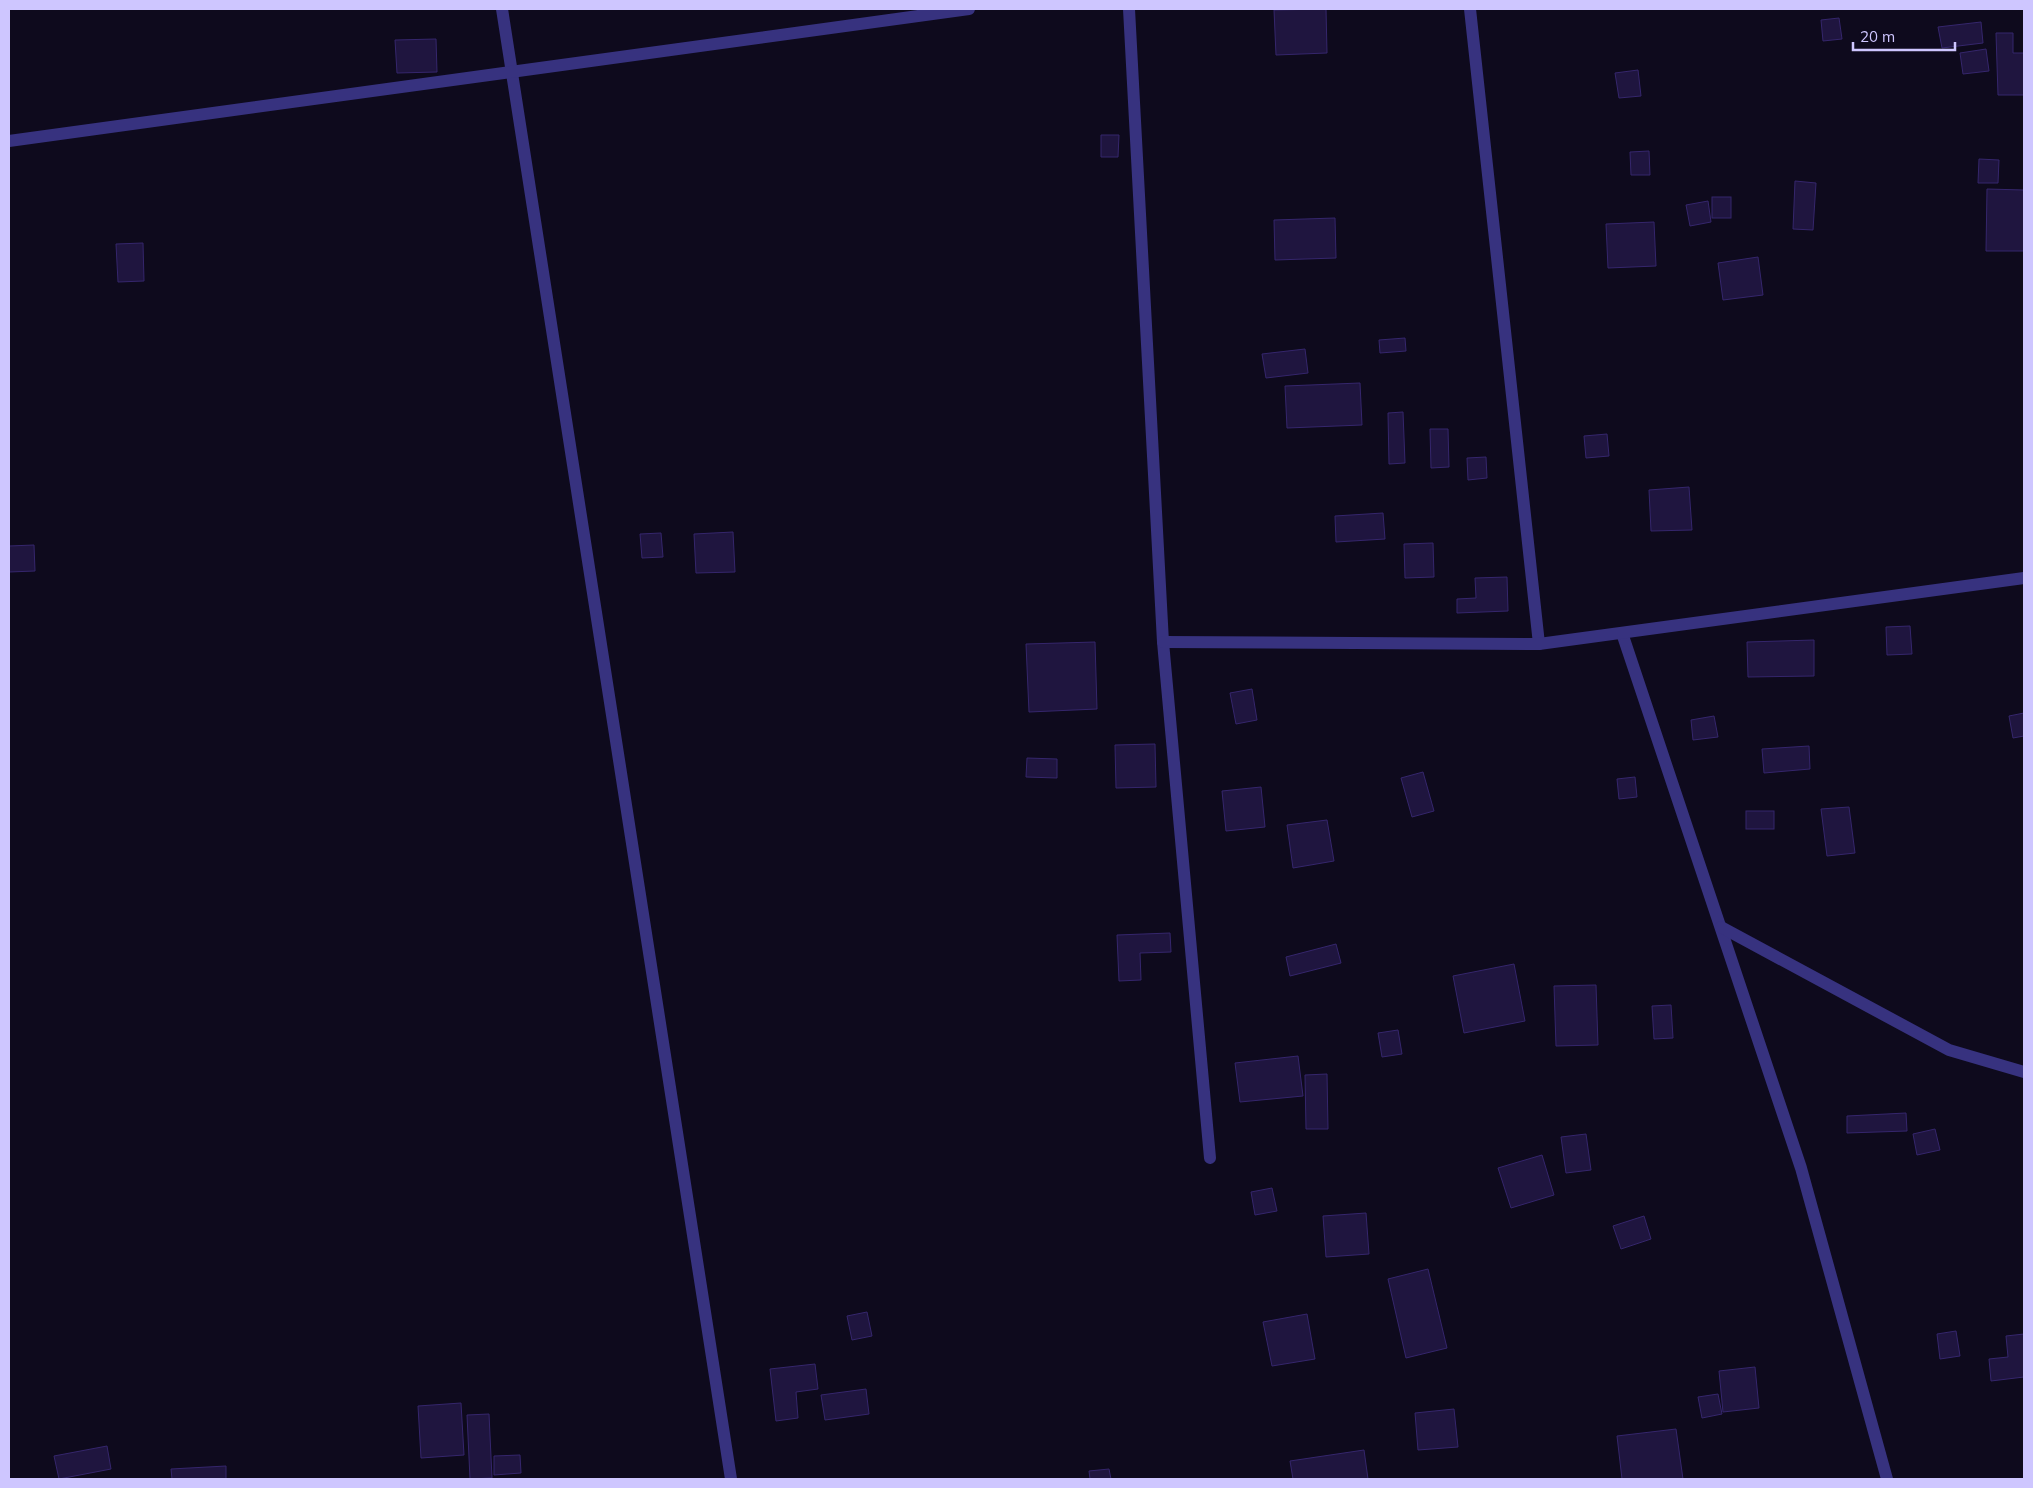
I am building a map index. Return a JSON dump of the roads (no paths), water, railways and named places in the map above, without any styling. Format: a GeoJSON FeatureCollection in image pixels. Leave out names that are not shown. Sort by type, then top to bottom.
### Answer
{"type":"FeatureCollection","features":[{"type":"Feature","properties":{"kind":"street"},"geometry":{"type":"LineString","coordinates":[[502,9],[731,1479]]}},
{"type":"Feature","properties":{"kind":"street"},"geometry":{"type":"LineString","coordinates":[[9,141],[970,9]]}},
{"type":"Feature","properties":{"kind":"street"},"geometry":{"type":"LineString","coordinates":[[1129,9],[1163,642],[1210,1158]]}},
{"type":"Feature","properties":{"kind":"street"},"geometry":{"type":"LineString","coordinates":[[1470,9],[1539,644]]}},
{"type":"Feature","properties":{"kind":"street"},"geometry":{"type":"LineString","coordinates":[[1163,642],[1539,644],[2024,578]]}},
{"type":"Feature","properties":{"kind":"street"},"geometry":{"type":"LineString","coordinates":[[1622,633],[1801,1168],[1887,1479]]}},
{"type":"Feature","properties":{"kind":"street"},"geometry":{"type":"LineString","coordinates":[[1721,927],[1949,1050],[2024,1072]]}}]}
